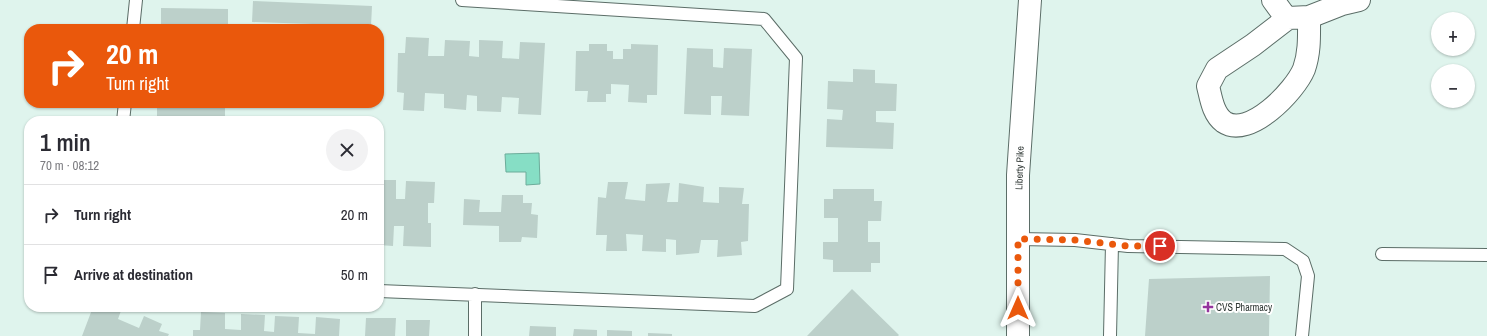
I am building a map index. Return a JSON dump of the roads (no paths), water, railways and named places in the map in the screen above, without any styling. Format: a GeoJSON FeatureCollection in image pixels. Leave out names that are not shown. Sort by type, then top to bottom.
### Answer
{"type":"FeatureCollection","features":[{"type":"Feature","properties":{"kind":"street","name":"Liberty Pike"},"geometry":{"type":"LineString","coordinates":[[1018,336],[1018,175],[1030,0]]}},
{"type":"Feature","properties":{"kind":"street"},"geometry":{"type":"LineString","coordinates":[[1273,0],[1284,15],[1299,18]]}},
{"type":"Feature","properties":{"kind":"street"},"geometry":{"type":"LineString","coordinates":[[1299,18],[1309,46],[1303,70],[1288,92],[1261,117],[1240,126],[1224,122],[1213,108],[1208,86],[1217,69],[1299,18],[1359,0]]}},
{"type":"Feature","properties":{"kind":"lane"},"geometry":{"type":"LineString","coordinates":[[134,24],[136,0]]}},
{"type":"Feature","properties":{"kind":"lane"},"geometry":{"type":"LineString","coordinates":[[384,291],[755,306],[787,289],[796,58],[764,20],[462,0]]}},
{"type":"Feature","properties":{"kind":"lane"},"geometry":{"type":"LineString","coordinates":[[1018,239],[1075,240],[1112,244],[1285,249],[1303,261],[1308,276],[1302,336]]}},
{"type":"Feature","properties":{"kind":"lane"},"geometry":{"type":"LineString","coordinates":[[1110,336],[1112,244]]}},
{"type":"Feature","properties":{"kind":"lane"},"geometry":{"type":"LineString","coordinates":[[1382,254],[1487,256]]}},
{"type":"Feature","properties":{"kind":"lane"},"geometry":{"type":"LineString","coordinates":[[475,294],[475,336]]}},
{"type":"Feature","properties":{"kind":"place","name":"CVS Pharmacy"},"geometry":{"type":"Point","coordinates":[1208,307]}}]}
